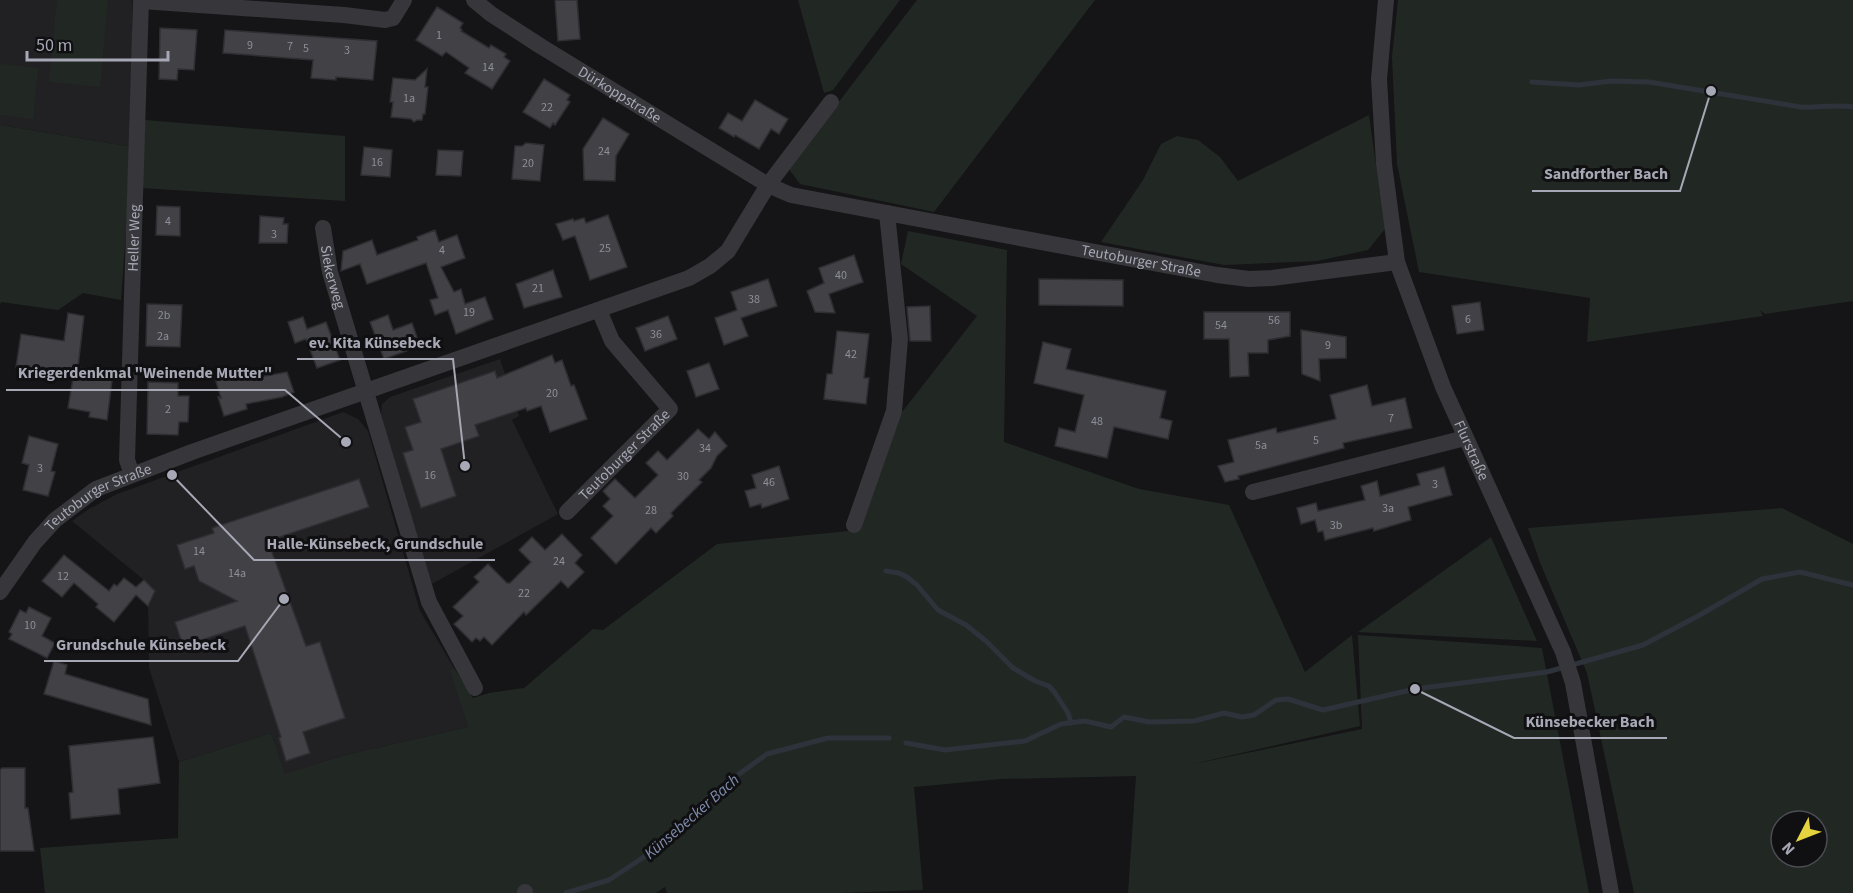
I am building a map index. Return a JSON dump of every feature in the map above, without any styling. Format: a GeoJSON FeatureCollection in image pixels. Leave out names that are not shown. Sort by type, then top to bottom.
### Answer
{"type":"FeatureCollection","features":[{"type":"Feature","properties":{"kind":"street"},"geometry":{"type":"LineString","coordinates":[[141,1],[344,15],[385,20],[393,18],[404,0]]}},
{"type":"Feature","properties":{"kind":"street","name":"Dürkoppstraße"},"geometry":{"type":"LineString","coordinates":[[474,0],[491,14],[542,47],[768,185]]}},
{"type":"Feature","properties":{"kind":"street","name":"Flurstraße"},"geometry":{"type":"LineString","coordinates":[[1386,0],[1379,79],[1384,164],[1397,262],[1443,387],[1563,652],[1573,683],[1611,893]]}},
{"type":"Feature","properties":{"kind":"street","name":"Heller Weg"},"geometry":{"type":"LineString","coordinates":[[132,474],[127,460],[141,1]]}},
{"type":"Feature","properties":{"kind":"street"},"geometry":{"type":"LineString","coordinates":[[768,185],[831,102]]}},
{"type":"Feature","properties":{"kind":"street","name":"Teutoburger Straße"},"geometry":{"type":"LineString","coordinates":[[0,592],[35,542],[55,520],[96,489],[132,474],[689,278],[710,266],[728,251],[768,185],[791,195],[1217,275],[1249,279],[1397,262]]}},
{"type":"Feature","properties":{"kind":"street"},"geometry":{"type":"LineString","coordinates":[[854,525],[894,411],[900,339],[887,213]]}},
{"type":"Feature","properties":{"kind":"street","name":"Siekerweg"},"geometry":{"type":"LineString","coordinates":[[323,228],[330,272],[429,602],[476,688]]}},
{"type":"Feature","properties":{"kind":"street","name":"Teutoburger Straße"},"geometry":{"type":"LineString","coordinates":[[567,512],[670,409],[612,341],[599,310]]}},
{"type":"Feature","properties":{"kind":"street"},"geometry":{"type":"LineString","coordinates":[[1253,492],[1465,438]]}},
{"type":"Feature","properties":{"kind":"shaded area"},"geometry":{"type":"Polygon","coordinates":[[[0,0],[132,0],[132,147],[0,125],[0,0]]]}},
{"type":"Feature","properties":{"kind":"shaded area"},"geometry":{"type":"Polygon","coordinates":[[[57,0],[108,0],[100,87],[49,82],[57,0]]]}},
{"type":"Feature","properties":{"kind":"shaded area"},"geometry":{"type":"Polygon","coordinates":[[[798,0],[900,0],[833,90],[824,93],[798,0]]]}},
{"type":"Feature","properties":{"kind":"shaded area"},"geometry":{"type":"Polygon","coordinates":[[[917,0],[1095,0],[934,212],[800,184],[788,168],[917,0]]]}},
{"type":"Feature","properties":{"kind":"shaded area"},"geometry":{"type":"Polygon","coordinates":[[[1398,0],[1853,0],[1853,301],[1765,314],[1760,310],[1763,316],[1587,342],[1590,298],[1419,272],[1397,164],[1392,57],[1398,0]]]}},
{"type":"Feature","properties":{"kind":"shaded area"},"geometry":{"type":"Polygon","coordinates":[[[0,64],[38,68],[33,119],[0,115],[0,64]]]}},
{"type":"Feature","properties":{"kind":"shaded area"},"geometry":{"type":"Polygon","coordinates":[[[1369,115],[1385,229],[1368,250],[1317,261],[1224,265],[1101,242],[1143,180],[1161,144],[1177,136],[1198,140],[1220,157],[1238,181],[1369,115]]]}},
{"type":"Feature","properties":{"kind":"shaded area"},"geometry":{"type":"Polygon","coordinates":[[[145,120],[345,136],[345,201],[141,188],[145,120]]]}},
{"type":"Feature","properties":{"kind":"shaded area"},"geometry":{"type":"Polygon","coordinates":[[[0,125],[132,147],[121,300],[83,293],[58,310],[1,302],[0,305],[0,125]]]}},
{"type":"Feature","properties":{"kind":"shaded area"},"geometry":{"type":"Polygon","coordinates":[[[908,231],[1007,250],[1004,442],[1139,489],[1229,505],[1305,672],[1352,635],[1360,726],[1189,765],[1362,729],[1358,635],[1542,648],[1589,893],[1128,893],[1136,776],[1001,779],[914,787],[923,890],[839,893],[667,893],[665,887],[656,893],[45,893],[40,848],[178,838],[179,762],[271,733],[285,774],[345,755],[468,727],[450,671],[454,668],[473,698],[489,693],[524,688],[593,629],[603,630],[717,544],[859,530],[902,412],[977,316],[901,264],[908,231]]]}},
{"type":"Feature","properties":{"kind":"shaded area"},"geometry":{"type":"Polygon","coordinates":[[[500,359],[519,416],[512,420],[558,514],[430,585],[381,415],[382,404],[390,397],[500,359]]]}},
{"type":"Feature","properties":{"kind":"shaded area"},"geometry":{"type":"Polygon","coordinates":[[[343,412],[358,419],[368,431],[420,611],[454,668],[451,671],[468,727],[345,755],[284,775],[271,733],[179,762],[149,668],[148,606],[155,591],[72,521],[117,494],[343,412]]]}},
{"type":"Feature","properties":{"kind":"shaded area"},"geometry":{"type":"Polygon","coordinates":[[[1782,508],[1853,544],[1853,893],[1634,893],[1587,673],[1541,565],[1528,528],[1782,508]]]}},
{"type":"Feature","properties":{"kind":"shaded area"},"geometry":{"type":"Polygon","coordinates":[[[1491,537],[1537,641],[1358,632],[1491,537]]]}},
{"type":"Feature","properties":{"kind":"building"},"geometry":{"type":"Polygon","coordinates":[[[555,0],[577,0],[580,39],[558,41],[555,0]]]}},
{"type":"Feature","properties":{"kind":"building"},"geometry":{"type":"Polygon","coordinates":[[[437,7],[463,23],[461,31],[489,48],[491,45],[506,54],[504,57],[510,61],[492,89],[465,73],[469,68],[446,52],[442,56],[416,40],[437,7]]]}},
{"type":"Feature","properties":{"kind":"building"},"geometry":{"type":"Polygon","coordinates":[[[160,28],[197,30],[194,70],[178,69],[177,80],[159,79],[160,28]]]}},
{"type":"Feature","properties":{"kind":"building"},"geometry":{"type":"Polygon","coordinates":[[[225,30],[377,41],[373,80],[336,77],[336,80],[311,78],[313,60],[223,53],[225,30]]]}},
{"type":"Feature","properties":{"kind":"building"},"geometry":{"type":"Polygon","coordinates":[[[427,69],[425,87],[428,87],[425,114],[422,120],[414,122],[411,119],[391,117],[393,78],[415,80],[427,69]]]}},
{"type":"Feature","properties":{"kind":"building"},"geometry":{"type":"Polygon","coordinates":[[[544,79],[570,95],[567,100],[570,102],[555,125],[553,123],[550,128],[523,112],[544,79]]]}},
{"type":"Feature","properties":{"kind":"building"},"geometry":{"type":"Polygon","coordinates":[[[755,100],[788,119],[779,134],[771,129],[759,149],[719,128],[728,113],[742,121],[755,100]]]}},
{"type":"Feature","properties":{"kind":"building"},"geometry":{"type":"Polygon","coordinates":[[[603,118],[629,134],[616,156],[615,181],[584,180],[583,149],[603,118]]]}},
{"type":"Feature","properties":{"kind":"building"},"geometry":{"type":"Polygon","coordinates":[[[526,143],[544,145],[540,181],[512,179],[515,146],[522,146],[526,143]]]}},
{"type":"Feature","properties":{"kind":"building"},"geometry":{"type":"Polygon","coordinates":[[[364,147],[392,150],[390,177],[361,175],[364,147]]]}},
{"type":"Feature","properties":{"kind":"building"},"geometry":{"type":"Polygon","coordinates":[[[438,150],[463,151],[461,176],[436,175],[438,150]]]}},
{"type":"Feature","properties":{"kind":"building"},"geometry":{"type":"Polygon","coordinates":[[[157,206],[180,207],[180,236],[156,235],[157,206]]]}},
{"type":"Feature","properties":{"kind":"building"},"geometry":{"type":"Polygon","coordinates":[[[608,215],[627,267],[590,280],[575,236],[563,240],[556,224],[584,218],[586,223],[608,215]]]}},
{"type":"Feature","properties":{"kind":"building"},"geometry":{"type":"Polygon","coordinates":[[[260,216],[284,218],[283,224],[288,224],[287,243],[259,243],[260,216]]]}},
{"type":"Feature","properties":{"kind":"building"},"geometry":{"type":"Polygon","coordinates":[[[435,230],[439,242],[457,235],[465,258],[441,267],[454,292],[461,289],[465,304],[485,297],[493,319],[456,334],[448,310],[435,315],[430,300],[438,298],[426,263],[367,284],[360,264],[341,271],[343,251],[372,240],[377,255],[418,240],[417,237],[435,230]]]}},
{"type":"Feature","properties":{"kind":"building"},"geometry":{"type":"Polygon","coordinates":[[[854,255],[863,282],[829,294],[835,313],[815,312],[807,291],[824,283],[819,268],[854,255]]]}},
{"type":"Feature","properties":{"kind":"building"},"geometry":{"type":"Polygon","coordinates":[[[553,270],[562,297],[524,308],[516,284],[553,270]]]}},
{"type":"Feature","properties":{"kind":"building"},"geometry":{"type":"Polygon","coordinates":[[[768,279],[777,306],[741,318],[748,336],[724,345],[715,318],[737,310],[731,292],[768,279]]]}},
{"type":"Feature","properties":{"kind":"building"},"geometry":{"type":"Polygon","coordinates":[[[1039,279],[1123,280],[1123,306],[1039,305],[1039,279]]]}},
{"type":"Feature","properties":{"kind":"building"},"geometry":{"type":"Polygon","coordinates":[[[1480,302],[1484,330],[1457,334],[1452,306],[1480,302]]]}},
{"type":"Feature","properties":{"kind":"building"},"geometry":{"type":"Polygon","coordinates":[[[147,304],[182,305],[180,347],[146,346],[147,304]]]}},
{"type":"Feature","properties":{"kind":"building"},"geometry":{"type":"Polygon","coordinates":[[[930,306],[931,341],[910,341],[907,307],[930,306]]]}},
{"type":"Feature","properties":{"kind":"building"},"geometry":{"type":"Polygon","coordinates":[[[1204,312],[1290,312],[1290,336],[1268,340],[1268,353],[1248,353],[1249,376],[1230,377],[1229,339],[1204,339],[1204,312]]]}},
{"type":"Feature","properties":{"kind":"building"},"geometry":{"type":"Polygon","coordinates":[[[68,313],[84,316],[78,367],[113,373],[107,420],[89,417],[90,412],[68,408],[74,372],[41,367],[40,371],[16,367],[21,334],[64,341],[68,313]]]}},
{"type":"Feature","properties":{"kind":"building"},"geometry":{"type":"Polygon","coordinates":[[[388,315],[393,330],[412,323],[420,346],[384,359],[370,322],[388,315]]]}},
{"type":"Feature","properties":{"kind":"building"},"geometry":{"type":"Polygon","coordinates":[[[668,316],[677,339],[645,351],[636,328],[668,316]]]}},
{"type":"Feature","properties":{"kind":"building"},"geometry":{"type":"Polygon","coordinates":[[[303,317],[307,329],[326,322],[340,360],[317,368],[306,339],[295,343],[288,322],[303,317]]]}},
{"type":"Feature","properties":{"kind":"building"},"geometry":{"type":"Polygon","coordinates":[[[1301,330],[1346,337],[1346,358],[1319,359],[1320,381],[1302,374],[1301,330]]]}},
{"type":"Feature","properties":{"kind":"building"},"geometry":{"type":"Polygon","coordinates":[[[837,331],[869,334],[864,378],[869,378],[866,404],[824,399],[827,374],[832,374],[837,331]]]}},
{"type":"Feature","properties":{"kind":"building"},"geometry":{"type":"Polygon","coordinates":[[[1043,342],[1071,349],[1066,369],[1166,391],[1160,418],[1172,421],[1168,439],[1114,427],[1107,458],[1055,446],[1059,428],[1075,432],[1084,395],[1034,383],[1043,342]]]}},
{"type":"Feature","properties":{"kind":"building"},"geometry":{"type":"Polygon","coordinates":[[[552,355],[555,363],[562,360],[571,386],[574,385],[587,419],[550,432],[541,406],[527,411],[526,408],[475,425],[479,436],[441,449],[456,496],[421,508],[403,453],[413,450],[405,427],[421,422],[413,399],[495,371],[497,378],[552,355]]]}},
{"type":"Feature","properties":{"kind":"building"},"geometry":{"type":"Polygon","coordinates":[[[709,363],[719,389],[696,397],[687,371],[709,363]]]}},
{"type":"Feature","properties":{"kind":"building"},"geometry":{"type":"Polygon","coordinates":[[[238,367],[242,380],[287,372],[294,392],[282,397],[246,404],[247,409],[224,416],[214,375],[238,367]]]}},
{"type":"Feature","properties":{"kind":"building"},"geometry":{"type":"Polygon","coordinates":[[[148,382],[178,383],[178,396],[189,396],[188,422],[179,422],[178,435],[147,434],[148,382]]]}},
{"type":"Feature","properties":{"kind":"building"},"geometry":{"type":"Polygon","coordinates":[[[1367,385],[1372,406],[1405,398],[1412,428],[1343,443],[1344,448],[1238,476],[1239,479],[1225,482],[1218,466],[1234,462],[1228,440],[1276,428],[1277,433],[1336,419],[1330,395],[1367,385]]]}},
{"type":"Feature","properties":{"kind":"building"},"geometry":{"type":"Polygon","coordinates":[[[698,429],[709,439],[715,432],[727,446],[699,480],[702,482],[671,513],[673,516],[656,533],[651,528],[616,564],[591,538],[613,516],[603,506],[610,499],[603,491],[615,479],[635,498],[658,475],[646,463],[658,451],[667,460],[698,429]]]}},
{"type":"Feature","properties":{"kind":"building"},"geometry":{"type":"Polygon","coordinates":[[[29,436],[58,444],[51,471],[55,472],[48,496],[23,490],[29,465],[22,463],[29,436]]]}},
{"type":"Feature","properties":{"kind":"building"},"geometry":{"type":"Polygon","coordinates":[[[779,466],[789,499],[762,508],[761,504],[750,507],[745,491],[756,488],[752,475],[779,466]]]}},
{"type":"Feature","properties":{"kind":"building"},"geometry":{"type":"Polygon","coordinates":[[[1444,467],[1452,495],[1408,507],[1411,520],[1374,531],[1373,528],[1325,540],[1323,531],[1318,532],[1315,520],[1301,524],[1297,508],[1316,503],[1318,511],[1365,500],[1361,486],[1377,481],[1380,496],[1420,485],[1417,474],[1444,467]]]}},
{"type":"Feature","properties":{"kind":"building"},"geometry":{"type":"Polygon","coordinates":[[[359,479],[369,507],[268,541],[306,646],[320,642],[345,718],[303,732],[310,753],[286,761],[279,738],[281,737],[245,626],[183,646],[175,622],[237,601],[199,581],[194,566],[185,569],[177,545],[214,533],[212,528],[359,479]]]}},
{"type":"Feature","properties":{"kind":"building"},"geometry":{"type":"Polygon","coordinates":[[[562,534],[582,555],[575,563],[584,572],[568,588],[561,581],[526,615],[524,612],[492,645],[484,637],[480,641],[476,638],[472,642],[454,624],[463,616],[453,607],[479,582],[474,577],[488,564],[507,583],[510,583],[531,562],[519,550],[532,537],[545,550],[562,534]]]}},
{"type":"Feature","properties":{"kind":"building"},"geometry":{"type":"Polygon","coordinates":[[[64,555],[109,591],[114,584],[117,586],[124,578],[136,587],[144,580],[155,591],[148,606],[136,595],[114,622],[96,607],[98,604],[74,583],[62,597],[42,581],[64,555]]]}},
{"type":"Feature","properties":{"kind":"building"},"geometry":{"type":"Polygon","coordinates":[[[29,607],[51,618],[42,636],[55,643],[47,658],[9,639],[12,634],[9,632],[20,610],[26,613],[29,607]]]}},
{"type":"Feature","properties":{"kind":"building"},"geometry":{"type":"Polygon","coordinates":[[[54,661],[67,665],[65,674],[148,699],[151,725],[44,694],[54,661]]]}},
{"type":"Feature","properties":{"kind":"building"},"geometry":{"type":"Polygon","coordinates":[[[153,737],[160,783],[118,789],[120,814],[71,819],[69,793],[73,792],[69,746],[153,737]]]}},
{"type":"Feature","properties":{"kind":"building"},"geometry":{"type":"Polygon","coordinates":[[[2,768],[25,768],[25,808],[28,808],[34,851],[0,851],[0,770],[2,768]]]}},
{"type":"Feature","properties":{"kind":"waterway"},"geometry":{"type":"LineString","coordinates":[[1532,82],[1579,85],[1611,81],[1649,82],[1801,107],[1853,107]]}},
{"type":"Feature","properties":{"kind":"waterway"},"geometry":{"type":"LineString","coordinates":[[886,571],[907,577],[917,585],[938,610],[966,625],[1013,668],[1049,686],[1068,713],[1071,723]]}},
{"type":"Feature","properties":{"kind":"waterway","name":"Künsebecker Bach"},"geometry":{"type":"LineString","coordinates":[[906,743],[945,750],[1025,741],[1061,724],[1085,721],[1111,727],[1124,717],[1149,722],[1194,721],[1224,713],[1242,717],[1254,715],[1276,700],[1288,699],[1323,710],[1415,689],[1547,672],[1643,645],[1762,579],[1800,572],[1853,585]]}},
{"type":"Feature","properties":{"kind":"waterway","name":"Künsebecker Bach"},"geometry":{"type":"LineString","coordinates":[[566,893],[609,880],[653,851],[710,795],[767,754],[828,738],[889,738]]}},
{"type":"Feature","properties":{"kind":"place","name":"Sandforther Bach"},"geometry":{"type":"Point","coordinates":[1711,91]}},
{"type":"Feature","properties":{"kind":"place","name":"Kriegerdenkmal \"Weinende Mutter\""},"geometry":{"type":"Point","coordinates":[346,442]}},
{"type":"Feature","properties":{"kind":"place","name":"ev. Kita Künsebeck"},"geometry":{"type":"Point","coordinates":[465,466]}},
{"type":"Feature","properties":{"kind":"place","name":"Halle-Künsebeck, Grundschule"},"geometry":{"type":"Point","coordinates":[172,475]}},
{"type":"Feature","properties":{"kind":"place","name":"Grundschule Künsebeck"},"geometry":{"type":"Point","coordinates":[284,599]}},
{"type":"Feature","properties":{"kind":"place","name":"Künsebecker Bach"},"geometry":{"type":"Point","coordinates":[1415,689]}}]}
